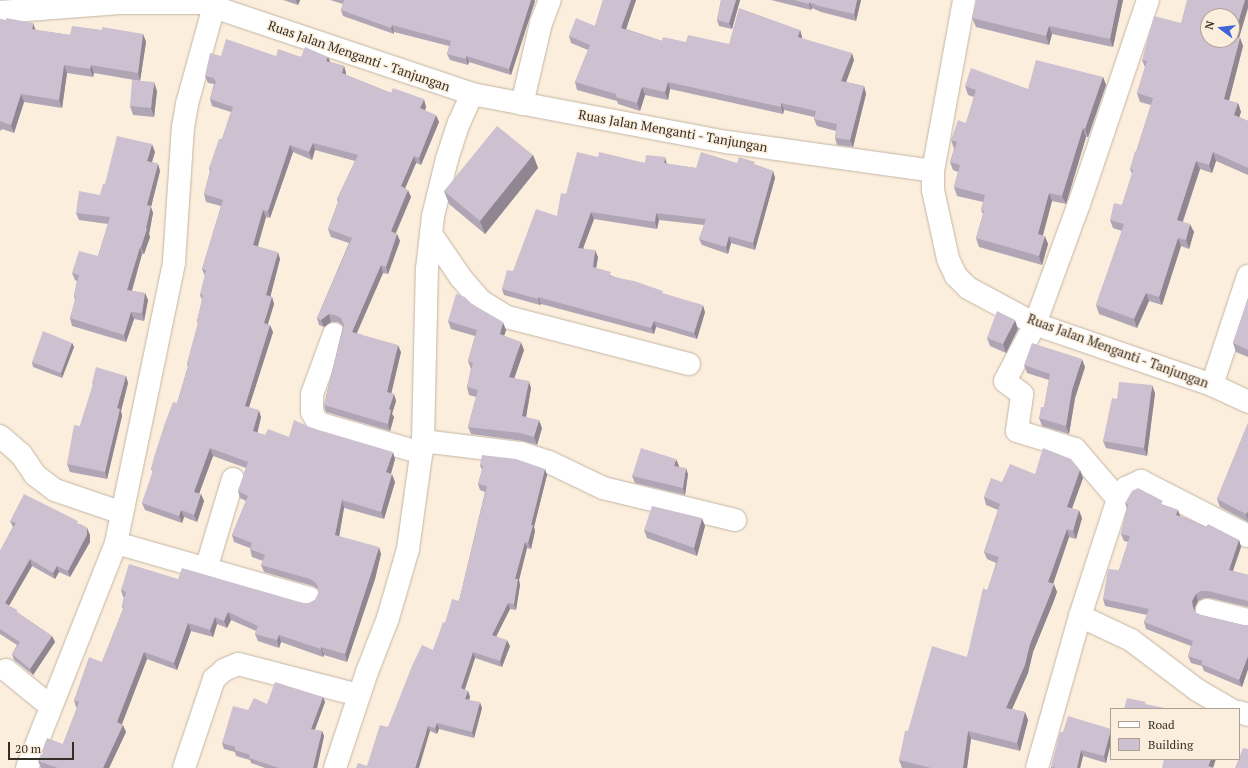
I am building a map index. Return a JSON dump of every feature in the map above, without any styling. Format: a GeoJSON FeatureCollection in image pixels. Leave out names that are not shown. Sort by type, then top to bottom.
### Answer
{"type":"FeatureCollection","features":[{"type":"Feature","properties":{"kind":"street"},"geometry":{"type":"LineString","coordinates":[[522,104],[541,23],[550,0]]}},
{"type":"Feature","properties":{"kind":"street"},"geometry":{"type":"LineString","coordinates":[[933,171],[964,0]]}},
{"type":"Feature","properties":{"kind":"street"},"geometry":{"type":"LineString","coordinates":[[1118,499],[1075,449],[1017,432],[1022,394],[1005,381],[1035,324],[1079,204],[1148,0]]}},
{"type":"Feature","properties":{"kind":"street"},"geometry":{"type":"LineString","coordinates":[[27,768],[50,706],[116,543],[174,262],[183,127],[206,3]]}},
{"type":"Feature","properties":{"kind":"street","name":"Ruas Jalan Menganti - Tanjungan"},"geometry":{"type":"LineString","coordinates":[[0,12],[120,4],[206,3],[472,94],[727,142],[933,171],[933,190],[948,259],[956,276],[968,288],[1035,324],[1212,386],[1248,402]]}},
{"type":"Feature","properties":{"kind":"street"},"geometry":{"type":"LineString","coordinates":[[335,768],[359,695],[388,618],[408,549],[422,447],[427,269],[433,216],[447,159],[459,123],[472,94]]}},
{"type":"Feature","properties":{"kind":"street"},"geometry":{"type":"LineString","coordinates":[[431,234],[462,278],[481,301],[507,317],[689,364]]}},
{"type":"Feature","properties":{"kind":"street"},"geometry":{"type":"LineString","coordinates":[[1212,386],[1248,276]]}},
{"type":"Feature","properties":{"kind":"street"},"geometry":{"type":"LineString","coordinates":[[334,334],[312,394],[312,412],[318,423],[422,447],[521,453],[549,462],[603,488],[735,520]]}},
{"type":"Feature","properties":{"kind":"street"},"geometry":{"type":"LineString","coordinates":[[0,436],[21,454],[34,475],[55,490],[122,513]]}},
{"type":"Feature","properties":{"kind":"street"},"geometry":{"type":"LineString","coordinates":[[206,569],[233,479]]}},
{"type":"Feature","properties":{"kind":"street"},"geometry":{"type":"LineString","coordinates":[[1037,768],[1080,616],[1118,499],[1126,488],[1141,481],[1248,536]]}},
{"type":"Feature","properties":{"kind":"street"},"geometry":{"type":"LineString","coordinates":[[116,543],[309,598]]}},
{"type":"Feature","properties":{"kind":"street"},"geometry":{"type":"LineString","coordinates":[[1207,610],[1248,620]]}},
{"type":"Feature","properties":{"kind":"street"},"geometry":{"type":"LineString","coordinates":[[1080,616],[1131,640],[1197,690],[1228,708]]}},
{"type":"Feature","properties":{"kind":"street"},"geometry":{"type":"LineString","coordinates":[[184,768],[214,679],[224,670],[238,664],[359,695]]}},
{"type":"Feature","properties":{"kind":"street"},"geometry":{"type":"LineString","coordinates":[[6,670],[50,706]]}},
{"type":"Feature","properties":{"kind":"building"},"geometry":{"type":"Polygon","coordinates":[[[344,0],[531,0],[509,69],[466,56],[466,59],[447,54],[451,41],[392,25],[391,28],[341,10],[344,0]]]}},
{"type":"Feature","properties":{"kind":"building"},"geometry":{"type":"Polygon","coordinates":[[[603,0],[631,0],[621,28],[662,41],[663,37],[686,42],[688,35],[729,44],[739,8],[800,30],[798,37],[852,53],[841,81],[864,86],[850,140],[835,138],[837,124],[814,119],[816,111],[781,103],[781,107],[668,82],[665,92],[642,87],[637,103],[616,97],[616,94],[575,82],[590,45],[569,36],[576,18],[595,26],[603,0]]]}},
{"type":"Feature","properties":{"kind":"building"},"geometry":{"type":"Polygon","coordinates":[[[721,0],[736,0],[729,23],[717,20],[721,0]]]}},
{"type":"Feature","properties":{"kind":"building"},"geometry":{"type":"Polygon","coordinates":[[[794,0],[857,0],[854,14],[819,6],[809,2],[809,4],[794,0]]]}},
{"type":"Feature","properties":{"kind":"building"},"geometry":{"type":"Polygon","coordinates":[[[977,0],[1118,0],[1110,39],[1049,26],[1046,36],[972,18],[977,0]]]}},
{"type":"Feature","properties":{"kind":"building"},"geometry":{"type":"Polygon","coordinates":[[[1187,0],[1245,0],[1240,16],[1240,8],[1200,8],[1200,48],[1237,48],[1224,99],[1238,103],[1234,115],[1248,121],[1248,168],[1213,152],[1209,165],[1196,161],[1177,220],[1190,224],[1186,240],[1178,238],[1159,297],[1146,293],[1134,319],[1096,305],[1124,224],[1110,220],[1114,203],[1122,205],[1133,170],[1130,169],[1135,151],[1136,152],[1153,98],[1137,93],[1147,61],[1142,60],[1154,16],[1181,23],[1187,0]]]}},
{"type":"Feature","properties":{"kind":"building"},"geometry":{"type":"Polygon","coordinates":[[[6,18],[33,23],[32,29],[70,35],[72,26],[102,30],[102,27],[143,34],[138,73],[91,65],[90,69],[64,65],[59,100],[21,94],[11,125],[0,121],[0,19],[6,20],[6,18]]]}},
{"type":"Feature","properties":{"kind":"building"},"geometry":{"type":"Polygon","coordinates":[[[226,39],[276,56],[278,49],[301,57],[305,47],[328,57],[326,61],[344,66],[342,73],[391,93],[393,88],[424,99],[420,108],[436,115],[419,158],[414,156],[401,186],[408,190],[391,231],[397,234],[386,267],[381,265],[352,332],[398,345],[387,392],[394,394],[389,409],[391,410],[388,424],[324,405],[344,325],[341,318],[335,315],[329,314],[321,320],[317,318],[352,238],[328,229],[339,200],[337,199],[358,155],[313,143],[309,152],[290,145],[268,211],[263,210],[253,245],[278,252],[266,295],[272,297],[264,323],[270,325],[245,406],[259,410],[253,431],[265,435],[268,429],[289,437],[294,420],[312,428],[393,452],[386,472],[392,474],[381,512],[342,500],[335,535],[379,547],[345,654],[321,647],[321,649],[279,635],[277,640],[255,634],[258,626],[228,612],[224,621],[215,617],[210,630],[188,623],[174,663],[144,652],[117,722],[123,725],[103,768],[58,768],[38,761],[47,738],[63,744],[79,702],[74,700],[89,657],[102,662],[124,607],[122,606],[126,592],[121,590],[129,564],[178,579],[182,568],[303,603],[309,603],[315,600],[318,594],[318,587],[315,582],[310,579],[261,565],[265,555],[250,549],[252,543],[232,535],[248,496],[238,491],[248,462],[210,448],[194,492],[201,494],[194,515],[181,510],[179,516],[142,503],[153,470],[151,469],[154,457],[165,423],[173,402],[177,403],[189,364],[187,364],[198,322],[203,295],[200,295],[206,270],[202,269],[223,200],[204,194],[211,169],[209,168],[219,139],[222,139],[233,107],[210,99],[216,81],[214,78],[205,76],[210,53],[221,56],[226,39]]]}},
{"type":"Feature","properties":{"kind":"building"},"geometry":{"type":"Polygon","coordinates":[[[1036,60],[1103,77],[1085,129],[1083,128],[1062,196],[1049,193],[1038,234],[1045,236],[1039,256],[976,238],[984,211],[981,210],[985,195],[954,187],[960,165],[950,162],[957,142],[951,140],[958,120],[966,123],[976,90],[965,86],[971,68],[1028,89],[1036,60]]]}},
{"type":"Feature","properties":{"kind":"building"},"geometry":{"type":"Polygon","coordinates":[[[132,80],[154,82],[151,108],[130,106],[132,80]]]}},
{"type":"Feature","properties":{"kind":"building"},"geometry":{"type":"Polygon","coordinates":[[[497,126],[533,155],[480,221],[444,191],[497,126]]]}},
{"type":"Feature","properties":{"kind":"building"},"geometry":{"type":"Polygon","coordinates":[[[117,136],[152,144],[147,161],[158,164],[147,205],[151,206],[147,229],[127,290],[145,293],[142,313],[131,312],[124,335],[70,318],[76,297],[74,296],[79,275],[72,273],[79,251],[98,256],[110,217],[76,213],[79,191],[100,195],[103,184],[105,184],[117,136]]]}},
{"type":"Feature","properties":{"kind":"building"},"geometry":{"type":"Polygon","coordinates":[[[577,152],[598,157],[599,152],[645,163],[646,155],[665,157],[664,163],[696,168],[701,152],[737,163],[739,157],[755,162],[754,164],[773,171],[753,243],[729,236],[726,247],[699,239],[706,219],[656,213],[655,222],[591,212],[578,248],[595,250],[593,267],[611,272],[609,276],[634,281],[663,291],[662,293],[703,305],[694,333],[654,321],[651,328],[538,297],[538,299],[502,289],[507,270],[513,271],[536,209],[557,216],[561,193],[566,194],[577,152]]]}},
{"type":"Feature","properties":{"kind":"building"},"geometry":{"type":"Polygon","coordinates":[[[456,294],[465,297],[472,304],[503,322],[500,334],[521,342],[509,377],[529,381],[522,416],[539,420],[534,437],[520,433],[468,427],[478,390],[467,387],[473,363],[468,361],[477,330],[448,321],[456,294]]]}},
{"type":"Feature","properties":{"kind":"building"},"geometry":{"type":"Polygon","coordinates":[[[1248,298],[1248,350],[1233,343],[1248,298]]]}},
{"type":"Feature","properties":{"kind":"building"},"geometry":{"type":"Polygon","coordinates":[[[997,311],[1015,320],[1003,344],[987,338],[997,311]]]}},
{"type":"Feature","properties":{"kind":"building"},"geometry":{"type":"Polygon","coordinates":[[[43,331],[72,343],[61,373],[32,362],[43,331]]]}},
{"type":"Feature","properties":{"kind":"building"},"geometry":{"type":"Polygon","coordinates":[[[1032,343],[1082,359],[1072,390],[1066,426],[1039,418],[1041,407],[1044,407],[1050,374],[1024,365],[1032,343]]]}},
{"type":"Feature","properties":{"kind":"building"},"geometry":{"type":"Polygon","coordinates":[[[96,367],[126,376],[117,408],[120,409],[105,472],[67,464],[74,425],[80,426],[93,384],[96,367]]]}},
{"type":"Feature","properties":{"kind":"building"},"geometry":{"type":"Polygon","coordinates":[[[1119,382],[1152,385],[1144,448],[1103,441],[1112,398],[1117,399],[1119,382]]]}},
{"type":"Feature","properties":{"kind":"building"},"geometry":{"type":"Polygon","coordinates":[[[1248,423],[1248,512],[1246,514],[1217,499],[1248,423]]]}},
{"type":"Feature","properties":{"kind":"building"},"geometry":{"type":"Polygon","coordinates":[[[641,448],[676,459],[674,466],[686,468],[683,488],[632,476],[641,448]]]}},
{"type":"Feature","properties":{"kind":"building"},"geometry":{"type":"Polygon","coordinates":[[[1043,448],[1071,459],[1080,470],[1067,507],[1079,510],[1073,531],[1067,529],[1048,582],[1054,584],[1030,644],[1025,665],[1006,708],[1025,712],[1017,743],[968,731],[963,768],[931,768],[899,760],[905,731],[908,731],[932,646],[967,657],[983,588],[987,590],[999,557],[984,552],[1000,504],[984,497],[991,478],[1002,482],[1010,464],[1035,474],[1043,448]]]}},
{"type":"Feature","properties":{"kind":"building"},"geometry":{"type":"Polygon","coordinates":[[[482,455],[516,459],[545,469],[531,525],[533,525],[528,543],[525,542],[515,579],[518,579],[514,604],[508,603],[492,635],[507,640],[500,661],[473,652],[461,688],[468,691],[465,699],[480,702],[472,732],[437,723],[435,728],[428,726],[415,768],[356,768],[358,763],[367,766],[380,725],[388,727],[422,645],[433,650],[443,622],[445,623],[452,599],[459,601],[487,486],[478,484],[483,466],[480,465],[482,455]]]}},
{"type":"Feature","properties":{"kind":"building"},"geometry":{"type":"Polygon","coordinates":[[[1138,488],[1163,501],[1161,504],[1178,510],[1176,515],[1206,527],[1208,524],[1239,540],[1229,570],[1248,575],[1248,601],[1208,591],[1201,591],[1196,594],[1192,601],[1196,613],[1248,625],[1248,656],[1239,680],[1201,664],[1203,661],[1188,656],[1193,641],[1144,622],[1149,609],[1103,599],[1108,569],[1119,570],[1130,536],[1121,534],[1128,505],[1125,503],[1132,491],[1138,488]]]}},
{"type":"Feature","properties":{"kind":"building"},"geometry":{"type":"Polygon","coordinates":[[[24,494],[78,521],[77,523],[87,528],[87,535],[68,571],[57,566],[53,573],[30,559],[5,603],[52,636],[30,669],[12,654],[20,642],[0,629],[0,551],[16,523],[10,521],[24,494]]]}},
{"type":"Feature","properties":{"kind":"building"},"geometry":{"type":"Polygon","coordinates":[[[652,506],[702,518],[694,548],[644,530],[652,506]]]}},
{"type":"Feature","properties":{"kind":"building"},"geometry":{"type":"Polygon","coordinates":[[[275,682],[323,697],[311,729],[322,731],[313,768],[279,768],[249,758],[250,755],[235,750],[235,747],[222,743],[233,706],[248,710],[254,698],[267,704],[275,682]]]}},
{"type":"Feature","properties":{"kind":"building"},"geometry":{"type":"Polygon","coordinates":[[[1127,698],[1146,702],[1145,704],[1165,708],[1124,708],[1127,698]]]}},
{"type":"Feature","properties":{"kind":"building"},"geometry":{"type":"Polygon","coordinates":[[[1068,716],[1110,729],[1104,756],[1081,750],[1077,768],[1051,767],[1060,732],[1063,732],[1068,716]]]}},
{"type":"Feature","properties":{"kind":"building"},"geometry":{"type":"Polygon","coordinates":[[[1243,748],[1248,749],[1248,768],[1235,768],[1238,760],[1240,760],[1243,748]]]}},
{"type":"Feature","properties":{"kind":"building"},"geometry":{"type":"Polygon","coordinates":[[[1164,760],[1211,760],[1208,766],[1214,768],[1162,768],[1164,760]]]}}]}
